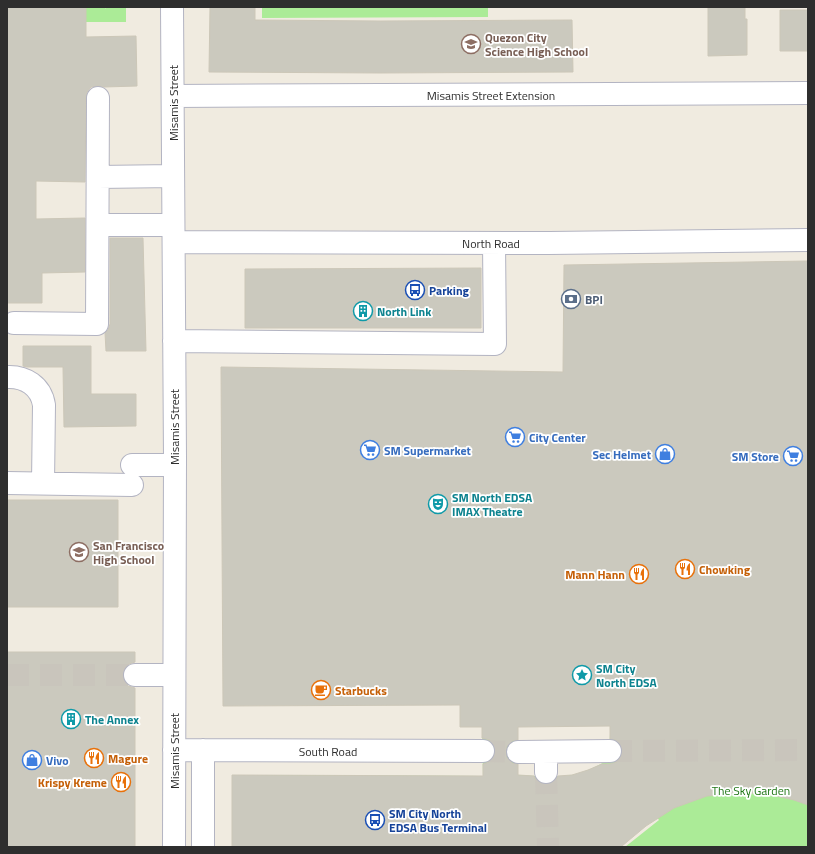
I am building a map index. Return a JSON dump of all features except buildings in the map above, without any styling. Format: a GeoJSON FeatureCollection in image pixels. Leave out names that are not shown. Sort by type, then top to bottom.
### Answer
{"type":"FeatureCollection","features":[{"type":"Feature","properties":{"kind":"street","name":"Misamis Street"},"geometry":{"type":"LineString","coordinates":[[172,7],[174,341],[174,847]]}},
{"type":"Feature","properties":{"kind":"street","name":"Misamis Street Extension"},"geometry":{"type":"LineString","coordinates":[[173,96],[596,88],[768,89],[808,93]]}},
{"type":"Feature","properties":{"kind":"street"},"geometry":{"type":"LineString","coordinates":[[768,89],[787,106],[808,106]]}},
{"type":"Feature","properties":{"kind":"street"},"geometry":{"type":"LineString","coordinates":[[14,323],[97,324],[98,98]]}},
{"type":"Feature","properties":{"kind":"street"},"geometry":{"type":"LineString","coordinates":[[98,177],[173,176]]}},
{"type":"Feature","properties":{"kind":"street","name":"North Road"},"geometry":{"type":"LineString","coordinates":[[98,225],[173,233],[494,242],[808,240]]}},
{"type":"Feature","properties":{"kind":"street"},"geometry":{"type":"LineString","coordinates":[[174,341],[495,344],[494,242]]}},
{"type":"Feature","properties":{"kind":"street"},"geometry":{"type":"LineString","coordinates":[[7,377],[25,380],[37,388],[43,400],[43,483]]}},
{"type":"Feature","properties":{"kind":"street"},"geometry":{"type":"LineString","coordinates":[[7,483],[43,483],[132,475],[174,465]]}},
{"type":"Feature","properties":{"kind":"street"},"geometry":{"type":"LineString","coordinates":[[135,675],[174,675]]}},
{"type":"Feature","properties":{"kind":"street","name":"South Road"},"geometry":{"type":"LineString","coordinates":[[174,750],[483,751]]}},
{"type":"Feature","properties":{"kind":"street"},"geometry":{"type":"LineString","coordinates":[[203,750],[203,847]]}},
{"type":"Feature","properties":{"kind":"street"},"geometry":{"type":"LineString","coordinates":[[518,752],[546,762],[610,751]]}},
{"type":"Feature","properties":{"kind":"green space"},"geometry":{"type":"Polygon","coordinates":[[[86,7],[104,7],[106,9],[105,7],[126,7],[126,22],[7,22],[86,7]]]}},
{"type":"Feature","properties":{"kind":"green space"},"geometry":{"type":"Polygon","coordinates":[[[262,7],[488,7],[488,17],[262,18],[262,7]]]}},
{"type":"Feature","properties":{"kind":"green space","name":"The Sky Garden"},"geometry":{"type":"Polygon","coordinates":[[[482,727],[518,727],[518,775],[545,776],[565,776],[582,773],[609,759],[610,734],[808,732],[808,847],[625,847],[659,820],[647,805],[593,847],[232,847],[232,775],[483,776],[482,727]]]}},
{"type":"Feature","properties":{"kind":"tunnel"},"geometry":{"type":"LineString","coordinates":[[7,675],[135,675]]}},
{"type":"Feature","properties":{"kind":"tunnel"},"geometry":{"type":"LineString","coordinates":[[610,751],[808,750]]}},
{"type":"Feature","properties":{"kind":"tunnel"},"geometry":{"type":"LineString","coordinates":[[483,751],[518,752]]}},
{"type":"Feature","properties":{"kind":"tunnel"},"geometry":{"type":"LineString","coordinates":[[546,772],[548,847]]}},
{"type":"Feature","properties":{"kind":"place","name":"Quezon City Science High School"},"geometry":{"type":"Point","coordinates":[471,44]}},
{"type":"Feature","properties":{"kind":"place","name":"Parking"},"geometry":{"type":"Point","coordinates":[415,290]}},
{"type":"Feature","properties":{"kind":"place","name":"BPI"},"geometry":{"type":"Point","coordinates":[571,299]}},
{"type":"Feature","properties":{"kind":"place","name":"North Link"},"geometry":{"type":"Point","coordinates":[363,311]}},
{"type":"Feature","properties":{"kind":"place","name":"City Center"},"geometry":{"type":"Point","coordinates":[515,437]}},
{"type":"Feature","properties":{"kind":"place","name":"SM Supermarket"},"geometry":{"type":"Point","coordinates":[370,450]}},
{"type":"Feature","properties":{"kind":"place","name":"Sec Helmet"},"geometry":{"type":"Point","coordinates":[665,454]}},
{"type":"Feature","properties":{"kind":"place","name":"SM Store"},"geometry":{"type":"Point","coordinates":[793,456]}},
{"type":"Feature","properties":{"kind":"place","name":"SM North EDSA IMAX Theatre"},"geometry":{"type":"Point","coordinates":[438,504]}},
{"type":"Feature","properties":{"kind":"place","name":"San Francisco High School"},"geometry":{"type":"Point","coordinates":[79,552]}},
{"type":"Feature","properties":{"kind":"place","name":"Chowking"},"geometry":{"type":"Point","coordinates":[685,569]}},
{"type":"Feature","properties":{"kind":"place","name":"Mann Hann"},"geometry":{"type":"Point","coordinates":[639,574]}},
{"type":"Feature","properties":{"kind":"place","name":"SM City North EDSA"},"geometry":{"type":"Point","coordinates":[582,675]}},
{"type":"Feature","properties":{"kind":"place","name":"Starbucks"},"geometry":{"type":"Point","coordinates":[321,690]}},
{"type":"Feature","properties":{"kind":"place","name":"The Annex"},"geometry":{"type":"Point","coordinates":[71,719]}},
{"type":"Feature","properties":{"kind":"place","name":"Magure"},"geometry":{"type":"Point","coordinates":[94,758]}},
{"type":"Feature","properties":{"kind":"place","name":"Vivo"},"geometry":{"type":"Point","coordinates":[32,760]}},
{"type":"Feature","properties":{"kind":"place","name":"Krispy Kreme"},"geometry":{"type":"Point","coordinates":[121,782]}},
{"type":"Feature","properties":{"kind":"place","name":"SM City North EDSA Bus Terminal"},"geometry":{"type":"Point","coordinates":[375,820]}}]}
